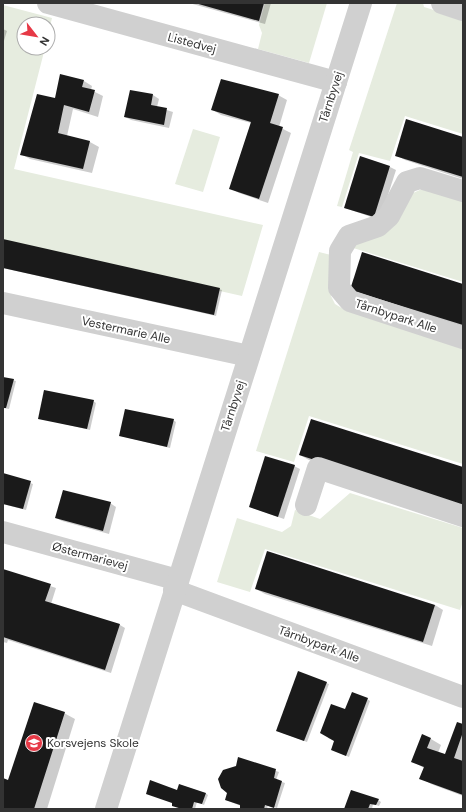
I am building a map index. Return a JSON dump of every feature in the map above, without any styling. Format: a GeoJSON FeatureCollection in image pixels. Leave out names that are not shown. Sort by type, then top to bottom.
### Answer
{"type":"FeatureCollection","features":[{"type":"Feature","properties":{"kind":"street","name":"Listedvej"},"geometry":{"type":"LineString","coordinates":[[48,3],[336,82]]}},
{"type":"Feature","properties":{"kind":"street","name":"Tårnbyvej"},"geometry":{"type":"LineString","coordinates":[[106,809],[361,3]]}},
{"type":"Feature","properties":{"kind":"street"},"geometry":{"type":"LineString","coordinates":[[442,3],[463,10]]}},
{"type":"Feature","properties":{"kind":"street","name":"Tårnbypark Alle"},"geometry":{"type":"LineString","coordinates":[[463,191],[420,178],[407,182],[389,216],[378,226],[349,236],[340,251],[339,288],[350,301],[463,338]]}},
{"type":"Feature","properties":{"kind":"street","name":"Vestermarie Alle"},"geometry":{"type":"LineString","coordinates":[[3,303],[249,356]]}},
{"type":"Feature","properties":{"kind":"street"},"geometry":{"type":"LineString","coordinates":[[306,505],[318,468],[463,516]]}},
{"type":"Feature","properties":{"kind":"street","name":"Østermarievej"},"geometry":{"type":"LineString","coordinates":[[3,532],[176,585]]}},
{"type":"Feature","properties":{"kind":"street","name":"Tårnbypark Alle"},"geometry":{"type":"LineString","coordinates":[[176,585],[463,697]]}},
{"type":"Feature","properties":{"kind":"shaded area"},"geometry":{"type":"Polygon","coordinates":[[[265,3],[327,3],[309,63],[258,49],[262,33],[259,25],[265,3]]]}},
{"type":"Feature","properties":{"kind":"shaded area"},"geometry":{"type":"Polygon","coordinates":[[[397,3],[423,3],[424,7],[463,19],[463,134],[405,116],[390,161],[359,153],[342,207],[337,206],[353,152],[349,150],[397,3]]]}},
{"type":"Feature","properties":{"kind":"shaded area"},"geometry":{"type":"Polygon","coordinates":[[[3,5],[44,16],[16,16],[16,56],[43,56],[14,169],[263,225],[242,296],[3,242],[3,5]]]}},
{"type":"Feature","properties":{"kind":"shaded area"},"geometry":{"type":"Polygon","coordinates":[[[193,129],[220,137],[203,192],[175,184],[193,129]]]}},
{"type":"Feature","properties":{"kind":"shaded area"},"geometry":{"type":"Polygon","coordinates":[[[424,188],[463,201],[463,282],[350,247],[411,194],[424,188]]]}},
{"type":"Feature","properties":{"kind":"shaded area"},"geometry":{"type":"Polygon","coordinates":[[[319,252],[331,255],[331,296],[335,304],[345,310],[463,348],[463,464],[309,416],[294,462],[256,451],[319,252]]]}},
{"type":"Feature","properties":{"kind":"shaded area"},"geometry":{"type":"Polygon","coordinates":[[[350,493],[463,528],[463,601],[460,610],[265,549],[250,592],[217,582],[237,518],[282,532],[291,526],[295,510],[320,519],[350,493]]]}},
{"type":"Feature","properties":{"kind":"building"},"geometry":{"type":"Polygon","coordinates":[[[195,3],[264,3],[259,21],[195,3]]]}},
{"type":"Feature","properties":{"kind":"building"},"geometry":{"type":"Polygon","coordinates":[[[60,74],[84,80],[82,87],[95,90],[89,112],[64,105],[58,133],[90,141],[83,169],[20,155],[37,94],[55,98],[60,74]]]}},
{"type":"Feature","properties":{"kind":"building"},"geometry":{"type":"Polygon","coordinates":[[[221,79],[279,94],[270,123],[283,127],[259,199],[229,189],[251,122],[211,110],[221,79]]]}},
{"type":"Feature","properties":{"kind":"building"},"geometry":{"type":"Polygon","coordinates":[[[130,90],[153,94],[151,105],[167,108],[164,125],[124,117],[130,90]]]}},
{"type":"Feature","properties":{"kind":"building"},"geometry":{"type":"Polygon","coordinates":[[[406,119],[463,137],[463,177],[395,156],[406,119]]]}},
{"type":"Feature","properties":{"kind":"building"},"geometry":{"type":"Polygon","coordinates":[[[360,156],[390,166],[374,217],[344,208],[360,156]]]}},
{"type":"Feature","properties":{"kind":"building"},"geometry":{"type":"Polygon","coordinates":[[[3,239],[220,288],[214,315],[3,268],[3,239]]]}},
{"type":"Feature","properties":{"kind":"building"},"geometry":{"type":"Polygon","coordinates":[[[362,252],[463,284],[463,325],[350,290],[362,252]]]}},
{"type":"Feature","properties":{"kind":"building"},"geometry":{"type":"Polygon","coordinates":[[[3,377],[14,379],[6,408],[3,408],[3,377]]]}},
{"type":"Feature","properties":{"kind":"building"},"geometry":{"type":"Polygon","coordinates":[[[44,390],[94,400],[87,429],[38,419],[44,390]]]}},
{"type":"Feature","properties":{"kind":"building"},"geometry":{"type":"Polygon","coordinates":[[[125,409],[174,419],[167,447],[119,436],[125,409]]]}},
{"type":"Feature","properties":{"kind":"building"},"geometry":{"type":"Polygon","coordinates":[[[311,419],[463,467],[463,507],[299,455],[311,419]]]}},
{"type":"Feature","properties":{"kind":"building"},"geometry":{"type":"Polygon","coordinates":[[[265,456],[295,465],[278,517],[249,507],[265,456]]]}},
{"type":"Feature","properties":{"kind":"building"},"geometry":{"type":"Polygon","coordinates":[[[3,473],[31,481],[23,509],[3,504],[3,473]]]}},
{"type":"Feature","properties":{"kind":"building"},"geometry":{"type":"Polygon","coordinates":[[[63,490],[111,502],[103,531],[55,518],[63,490]]]}},
{"type":"Feature","properties":{"kind":"building"},"geometry":{"type":"Polygon","coordinates":[[[267,551],[435,605],[423,642],[255,589],[267,551]]]}},
{"type":"Feature","properties":{"kind":"building"},"geometry":{"type":"Polygon","coordinates":[[[3,569],[51,584],[45,601],[120,624],[105,670],[3,637],[3,569]]]}},
{"type":"Feature","properties":{"kind":"building"},"geometry":{"type":"Polygon","coordinates":[[[298,671],[327,682],[304,741],[276,731],[298,671]]]}},
{"type":"Feature","properties":{"kind":"building"},"geometry":{"type":"Polygon","coordinates":[[[352,692],[368,698],[346,756],[331,750],[334,741],[320,733],[331,704],[345,709],[352,692]]]}},
{"type":"Feature","properties":{"kind":"building"},"geometry":{"type":"Polygon","coordinates":[[[34,702],[65,712],[34,809],[3,809],[3,778],[8,780],[34,702]]]}},
{"type":"Feature","properties":{"kind":"building"},"geometry":{"type":"Polygon","coordinates":[[[457,722],[463,724],[463,732],[454,758],[463,761],[463,795],[419,779],[424,767],[411,762],[422,734],[431,738],[427,748],[445,754],[457,722]]]}},
{"type":"Feature","properties":{"kind":"building"},"geometry":{"type":"Polygon","coordinates":[[[238,757],[276,769],[274,778],[282,781],[274,808],[265,805],[264,809],[240,809],[240,805],[225,800],[227,793],[221,788],[218,779],[223,770],[236,766],[238,757]]]}},
{"type":"Feature","properties":{"kind":"building"},"geometry":{"type":"Polygon","coordinates":[[[150,780],[177,790],[179,784],[206,793],[202,804],[194,802],[192,809],[182,809],[172,806],[172,803],[146,794],[150,780]]]}},
{"type":"Feature","properties":{"kind":"building"},"geometry":{"type":"Polygon","coordinates":[[[351,790],[379,799],[376,805],[370,804],[368,809],[344,809],[351,790]]]}},
{"type":"Feature","properties":{"kind":"place","name":"Korsvejens Skole"},"geometry":{"type":"Point","coordinates":[34,743]}}]}
